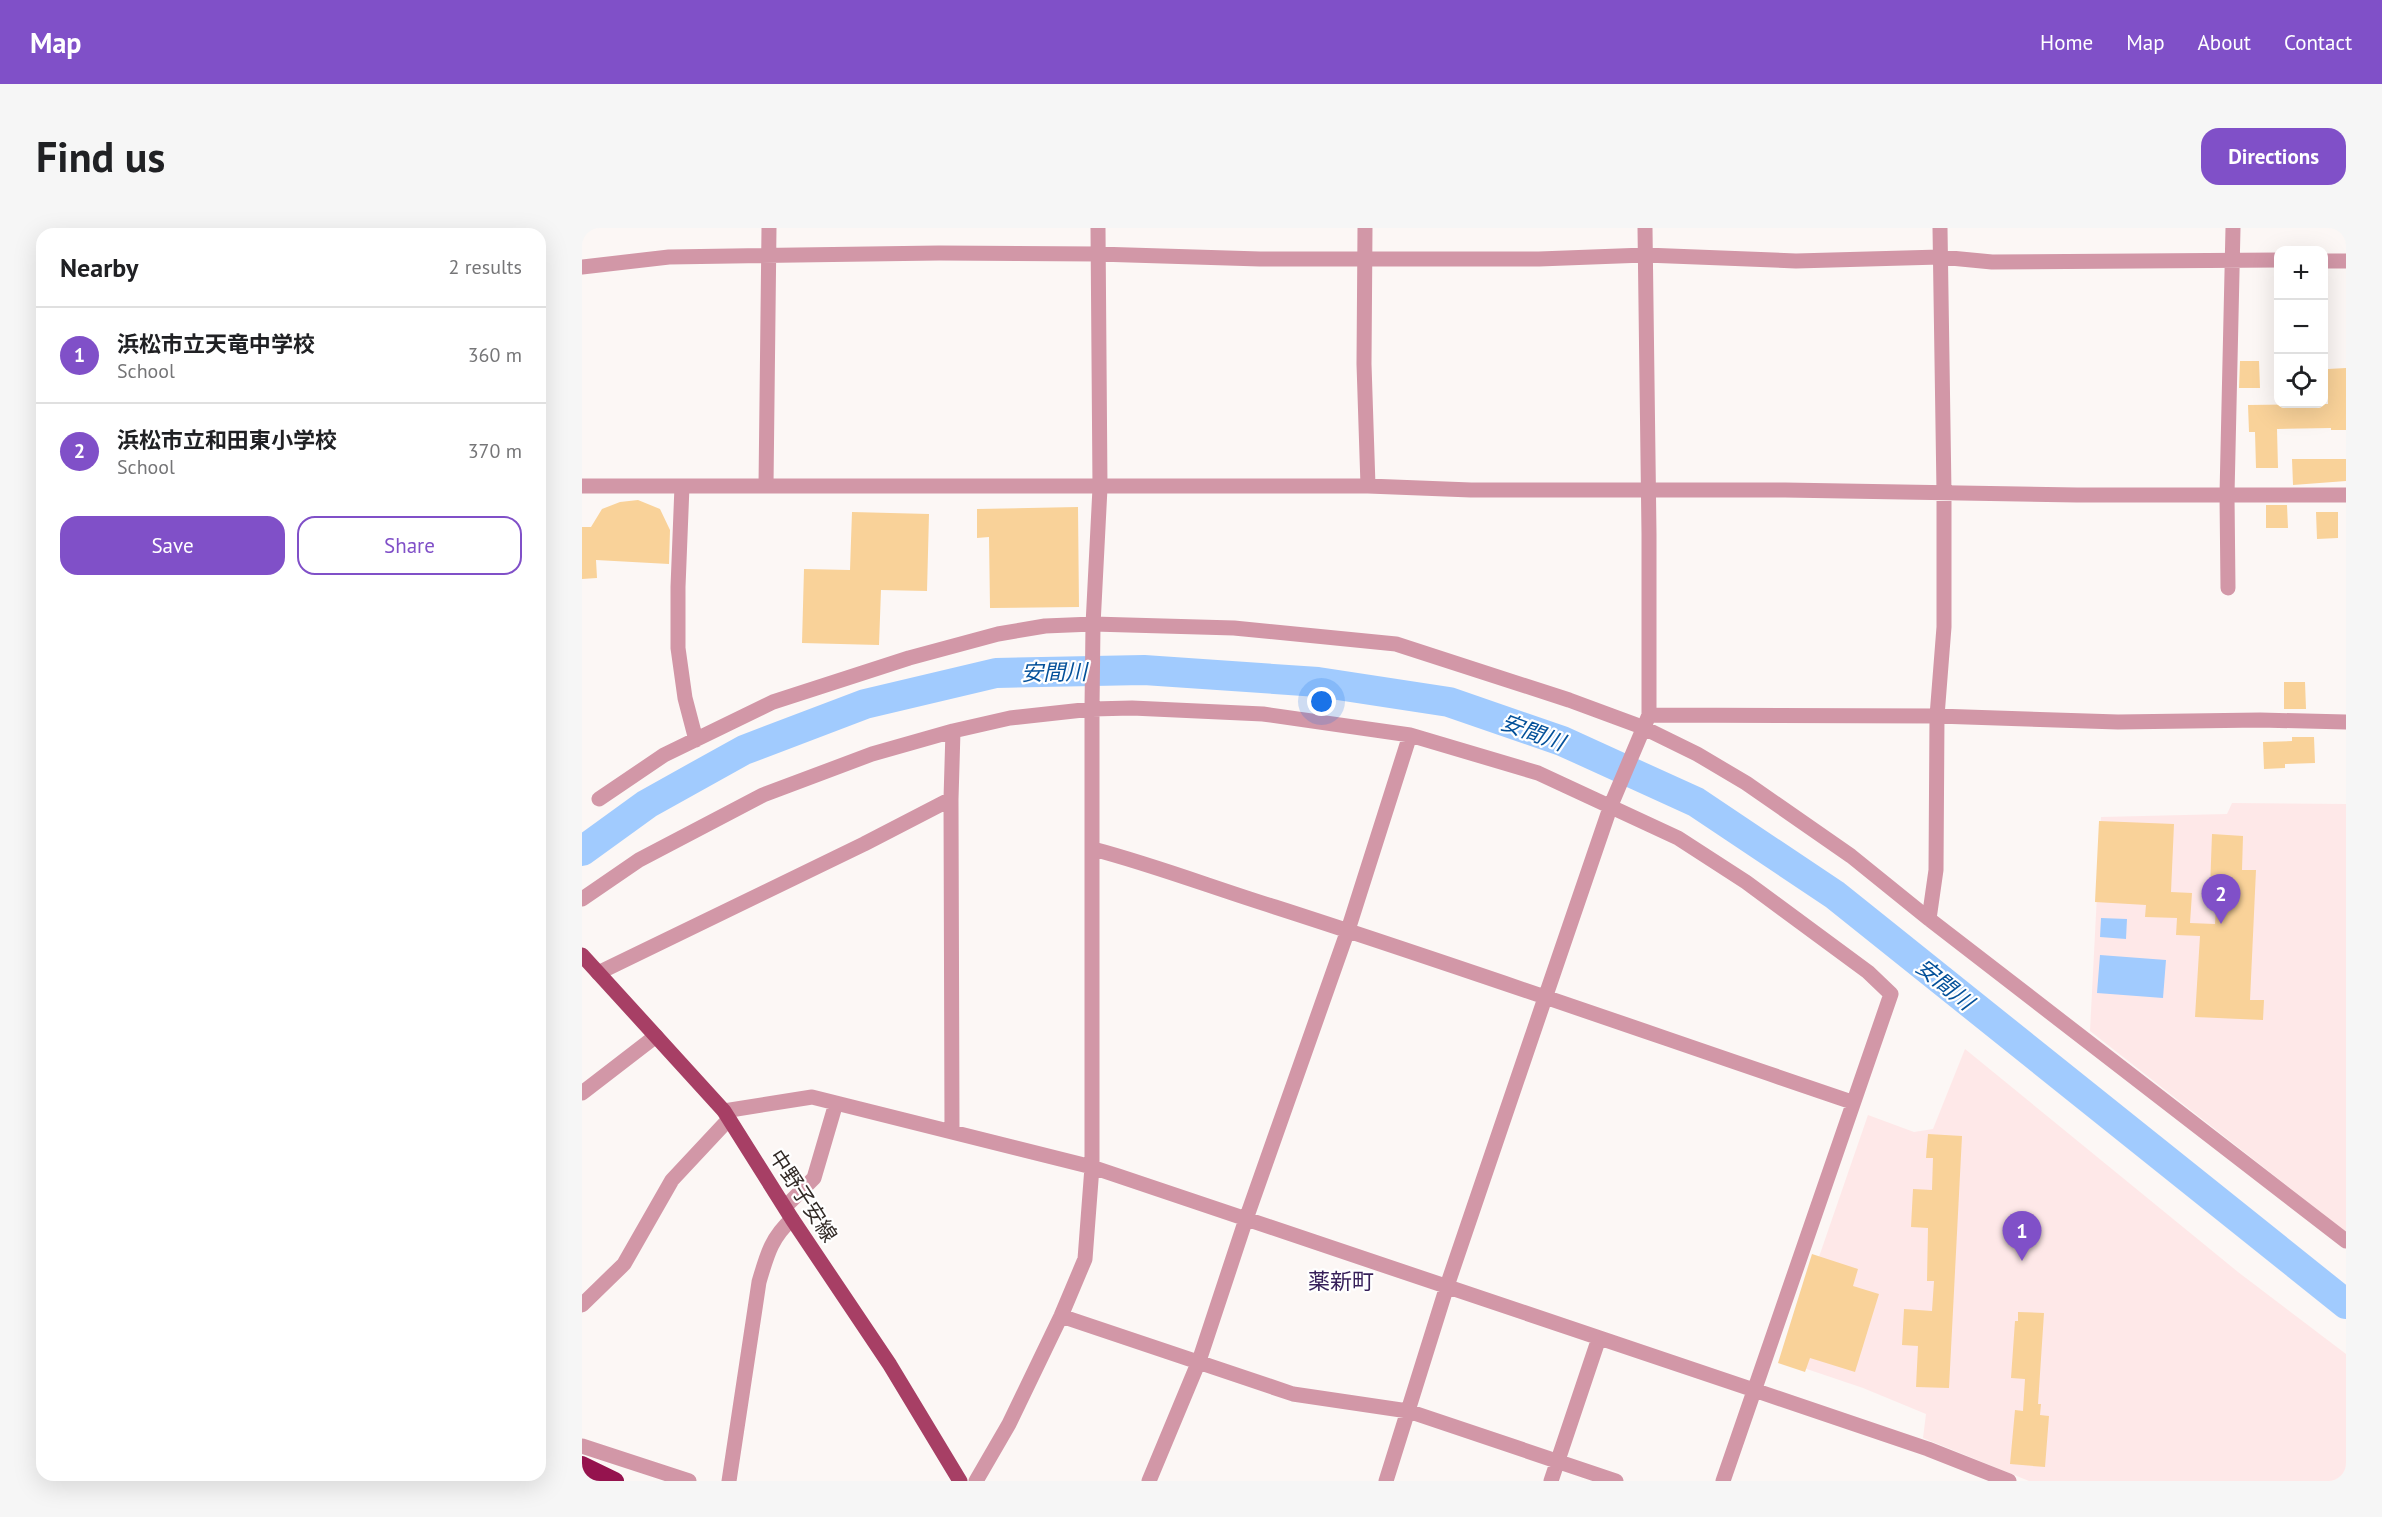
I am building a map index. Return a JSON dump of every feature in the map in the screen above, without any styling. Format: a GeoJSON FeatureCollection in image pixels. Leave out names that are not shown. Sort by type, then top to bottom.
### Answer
{"type":"FeatureCollection","features":[{"type":"Feature","properties":{"kind":"highway"},"geometry":{"type":"LineString","coordinates":[[582,1465],[615,1481]]}},
{"type":"Feature","properties":{"kind":"highway"},"geometry":{"type":"LineString","coordinates":[[582,1475],[600,1481]]}},
{"type":"Feature","properties":{"kind":"main road","name":"中野子安線"},"geometry":{"type":"LineString","coordinates":[[582,955],[727,1115],[890,1365],[960,1481]]}},
{"type":"Feature","properties":{"kind":"street"},"geometry":{"type":"LineString","coordinates":[[766,486],[769,228]]}},
{"type":"Feature","properties":{"kind":"street"},"geometry":{"type":"LineString","coordinates":[[976,1481],[1009,1424],[1061,1316],[1084,1259],[1092,1167],[1092,708],[1093,625],[1100,488],[1098,228]]}},
{"type":"Feature","properties":{"kind":"street"},"geometry":{"type":"LineString","coordinates":[[1365,228],[1364,364],[1368,486]]}},
{"type":"Feature","properties":{"kind":"street"},"geometry":{"type":"LineString","coordinates":[[1386,1481],[1447,1286],[1545,998],[1611,805],[1644,724],[1649,490],[1645,228]]}},
{"type":"Feature","properties":{"kind":"street"},"geometry":{"type":"LineString","coordinates":[[1929,919],[1936,870],[1937,716],[1944,627],[1940,228]]}},
{"type":"Feature","properties":{"kind":"street"},"geometry":{"type":"LineString","coordinates":[[2228,588],[2227,495],[2233,228]]}},
{"type":"Feature","properties":{"kind":"street"},"geometry":{"type":"LineString","coordinates":[[582,267],[669,257],[768,255],[1097,254],[1260,259],[1539,259],[1645,255],[1796,261],[1940,257],[2004,262],[2274,260]]}},
{"type":"Feature","properties":{"kind":"street"},"geometry":{"type":"LineString","coordinates":[[2328,261],[2346,261]]}},
{"type":"Feature","properties":{"kind":"street"},"geometry":{"type":"LineString","coordinates":[[582,486],[1100,488],[1368,486],[1471,490],[2346,495]]}},
{"type":"Feature","properties":{"kind":"street"},"geometry":{"type":"LineString","coordinates":[[682,486],[678,648],[685,698],[696,740]]}},
{"type":"Feature","properties":{"kind":"street"},"geometry":{"type":"LineString","coordinates":[[599,799],[664,755],[773,702],[909,658],[998,634],[1045,626],[1234,628],[1396,644],[1644,724],[1746,783],[1851,856],[1929,919],[2346,1240]]}},
{"type":"Feature","properties":{"kind":"street"},"geometry":{"type":"LineString","coordinates":[[582,899],[639,860],[763,795],[872,754],[953,731],[1011,718],[1092,708],[1263,714],[1410,735],[1538,773],[1678,837],[1746,882],[1868,972],[1891,994],[1723,1481]]}},
{"type":"Feature","properties":{"kind":"street"},"geometry":{"type":"LineString","coordinates":[[1644,724],[1937,716],[2118,722],[2260,720],[2346,722]]}},
{"type":"Feature","properties":{"kind":"street"},"geometry":{"type":"LineString","coordinates":[[951,1132],[953,731]]}},
{"type":"Feature","properties":{"kind":"street"},"geometry":{"type":"LineString","coordinates":[[1149,1481],[1199,1361],[1246,1219],[1348,930],[1410,735]]}},
{"type":"Feature","properties":{"kind":"street"},"geometry":{"type":"LineString","coordinates":[[598,974],[951,799]]}},
{"type":"Feature","properties":{"kind":"street"},"geometry":{"type":"LineString","coordinates":[[1093,849],[1145,863],[1348,930],[1852,1102]]}},
{"type":"Feature","properties":{"kind":"street"},"geometry":{"type":"LineString","coordinates":[[582,1093],[656,1036]]}},
{"type":"Feature","properties":{"kind":"street"},"geometry":{"type":"LineString","coordinates":[[582,1305],[624,1264],[672,1180],[727,1115],[812,1097],[1092,1167],[1928,1449],[2001,1479]]}},
{"type":"Feature","properties":{"kind":"street"},"geometry":{"type":"LineString","coordinates":[[729,1481],[759,1282],[769,1250],[779,1231],[814,1178],[836,1103]]}},
{"type":"Feature","properties":{"kind":"street"},"geometry":{"type":"LineString","coordinates":[[1061,1316],[1293,1394],[1408,1411],[1616,1481]]}},
{"type":"Feature","properties":{"kind":"street"},"geometry":{"type":"LineString","coordinates":[[1551,1481],[1599,1338]]}},
{"type":"Feature","properties":{"kind":"street"},"geometry":{"type":"LineString","coordinates":[[582,1446],[689,1481]]}},
{"type":"Feature","properties":{"kind":"shaded area"},"geometry":{"type":"Polygon","coordinates":[[[2232,803],[2346,804],[2346,1232],[2090,1031],[2101,817],[2227,814],[2232,803]]]}},
{"type":"Feature","properties":{"kind":"shaded area"},"geometry":{"type":"Polygon","coordinates":[[[1965,1049],[2238,1272],[2346,1354],[2346,1481],[2029,1481],[1923,1438],[1926,1414],[1863,1388],[1783,1361],[1868,1115],[1914,1132],[1933,1129],[1965,1049]]]}},
{"type":"Feature","properties":{"kind":"water"},"geometry":{"type":"Polygon","coordinates":[[[2101,918],[2127,919],[2126,939],[2100,937],[2101,918]]]}},
{"type":"Feature","properties":{"kind":"water"},"geometry":{"type":"Polygon","coordinates":[[[2100,955],[2166,960],[2163,998],[2097,993],[2100,955]]]}},
{"type":"Feature","properties":{"kind":"building"},"geometry":{"type":"Polygon","coordinates":[[[2240,361],[2259,361],[2260,388],[2239,388],[2240,361]]]}},
{"type":"Feature","properties":{"kind":"building"},"geometry":{"type":"Polygon","coordinates":[[[2346,368],[2346,430],[2277,429],[2278,468],[2256,468],[2255,432],[2249,432],[2248,405],[2274,405],[2274,408],[2328,408],[2328,369],[2346,368]]]}},
{"type":"Feature","properties":{"kind":"building"},"geometry":{"type":"Polygon","coordinates":[[[2292,459],[2346,459],[2346,481],[2293,485],[2292,459]]]}},
{"type":"Feature","properties":{"kind":"building"},"geometry":{"type":"Polygon","coordinates":[[[638,500],[660,509],[670,530],[669,564],[596,560],[597,578],[582,579],[582,527],[591,527],[602,509],[620,502],[638,500]]]}},
{"type":"Feature","properties":{"kind":"building"},"geometry":{"type":"Polygon","coordinates":[[[2266,505],[2287,505],[2288,528],[2266,528],[2266,505]]]}},
{"type":"Feature","properties":{"kind":"building"},"geometry":{"type":"Polygon","coordinates":[[[1078,507],[1079,607],[990,608],[989,537],[977,538],[977,509],[1078,507]]]}},
{"type":"Feature","properties":{"kind":"building"},"geometry":{"type":"Polygon","coordinates":[[[852,512],[929,514],[927,591],[881,590],[879,645],[802,643],[804,569],[850,570],[852,512]]]}},
{"type":"Feature","properties":{"kind":"building"},"geometry":{"type":"Polygon","coordinates":[[[2316,512],[2338,512],[2338,538],[2317,539],[2316,512]]]}},
{"type":"Feature","properties":{"kind":"building"},"geometry":{"type":"Polygon","coordinates":[[[2284,682],[2305,682],[2306,709],[2284,709],[2284,682]]]}},
{"type":"Feature","properties":{"kind":"building"},"geometry":{"type":"Polygon","coordinates":[[[2292,737],[2314,737],[2315,763],[2285,764],[2285,768],[2264,769],[2263,742],[2292,741],[2292,737]]]}},
{"type":"Feature","properties":{"kind":"building"},"geometry":{"type":"Polygon","coordinates":[[[2099,821],[2174,824],[2171,892],[2192,893],[2190,923],[2215,924],[2217,889],[2210,889],[2212,834],[2243,836],[2242,870],[2256,870],[2250,1000],[2264,1000],[2263,1020],[2195,1017],[2200,936],[2176,935],[2177,918],[2145,917],[2146,905],[2095,902],[2099,821]]]}},
{"type":"Feature","properties":{"kind":"building"},"geometry":{"type":"Polygon","coordinates":[[[1928,1134],[1962,1136],[1949,1388],[1916,1387],[1918,1346],[1902,1345],[1904,1309],[1932,1311],[1934,1281],[1927,1281],[1928,1228],[1911,1227],[1913,1189],[1932,1190],[1933,1158],[1926,1158],[1928,1134]]]}},
{"type":"Feature","properties":{"kind":"building"},"geometry":{"type":"Polygon","coordinates":[[[1812,1254],[1858,1269],[1853,1286],[1879,1294],[1855,1372],[1810,1358],[1805,1372],[1778,1363],[1812,1254]]]}},
{"type":"Feature","properties":{"kind":"building"},"geometry":{"type":"Polygon","coordinates":[[[2018,1312],[2044,1313],[2038,1404],[2041,1404],[2040,1415],[2049,1416],[2045,1467],[2010,1464],[2015,1410],[2023,1411],[2025,1379],[2011,1378],[2015,1321],[2018,1321],[2018,1312]]]}},
{"type":"Feature","properties":{"kind":"waterway","name":"安間川"},"geometry":{"type":"LineString","coordinates":[[582,851],[647,804],[744,750],[865,704],[996,673],[1144,670],[1318,682],[1449,702],[1562,741],[1696,802],[1835,895],[2346,1304]]}},
{"type":"Feature","properties":{"kind":"place","name":"浜松市立和田東小学校"},"geometry":{"type":"Point","coordinates":[2221,924]}},
{"type":"Feature","properties":{"kind":"place","name":"浜松市立天竜中学校"},"geometry":{"type":"Point","coordinates":[2022,1261]}},
{"type":"Feature","properties":{"kind":"district","name":"薬新町"},"geometry":{"type":"Point","coordinates":[1341,1281]}}]}
